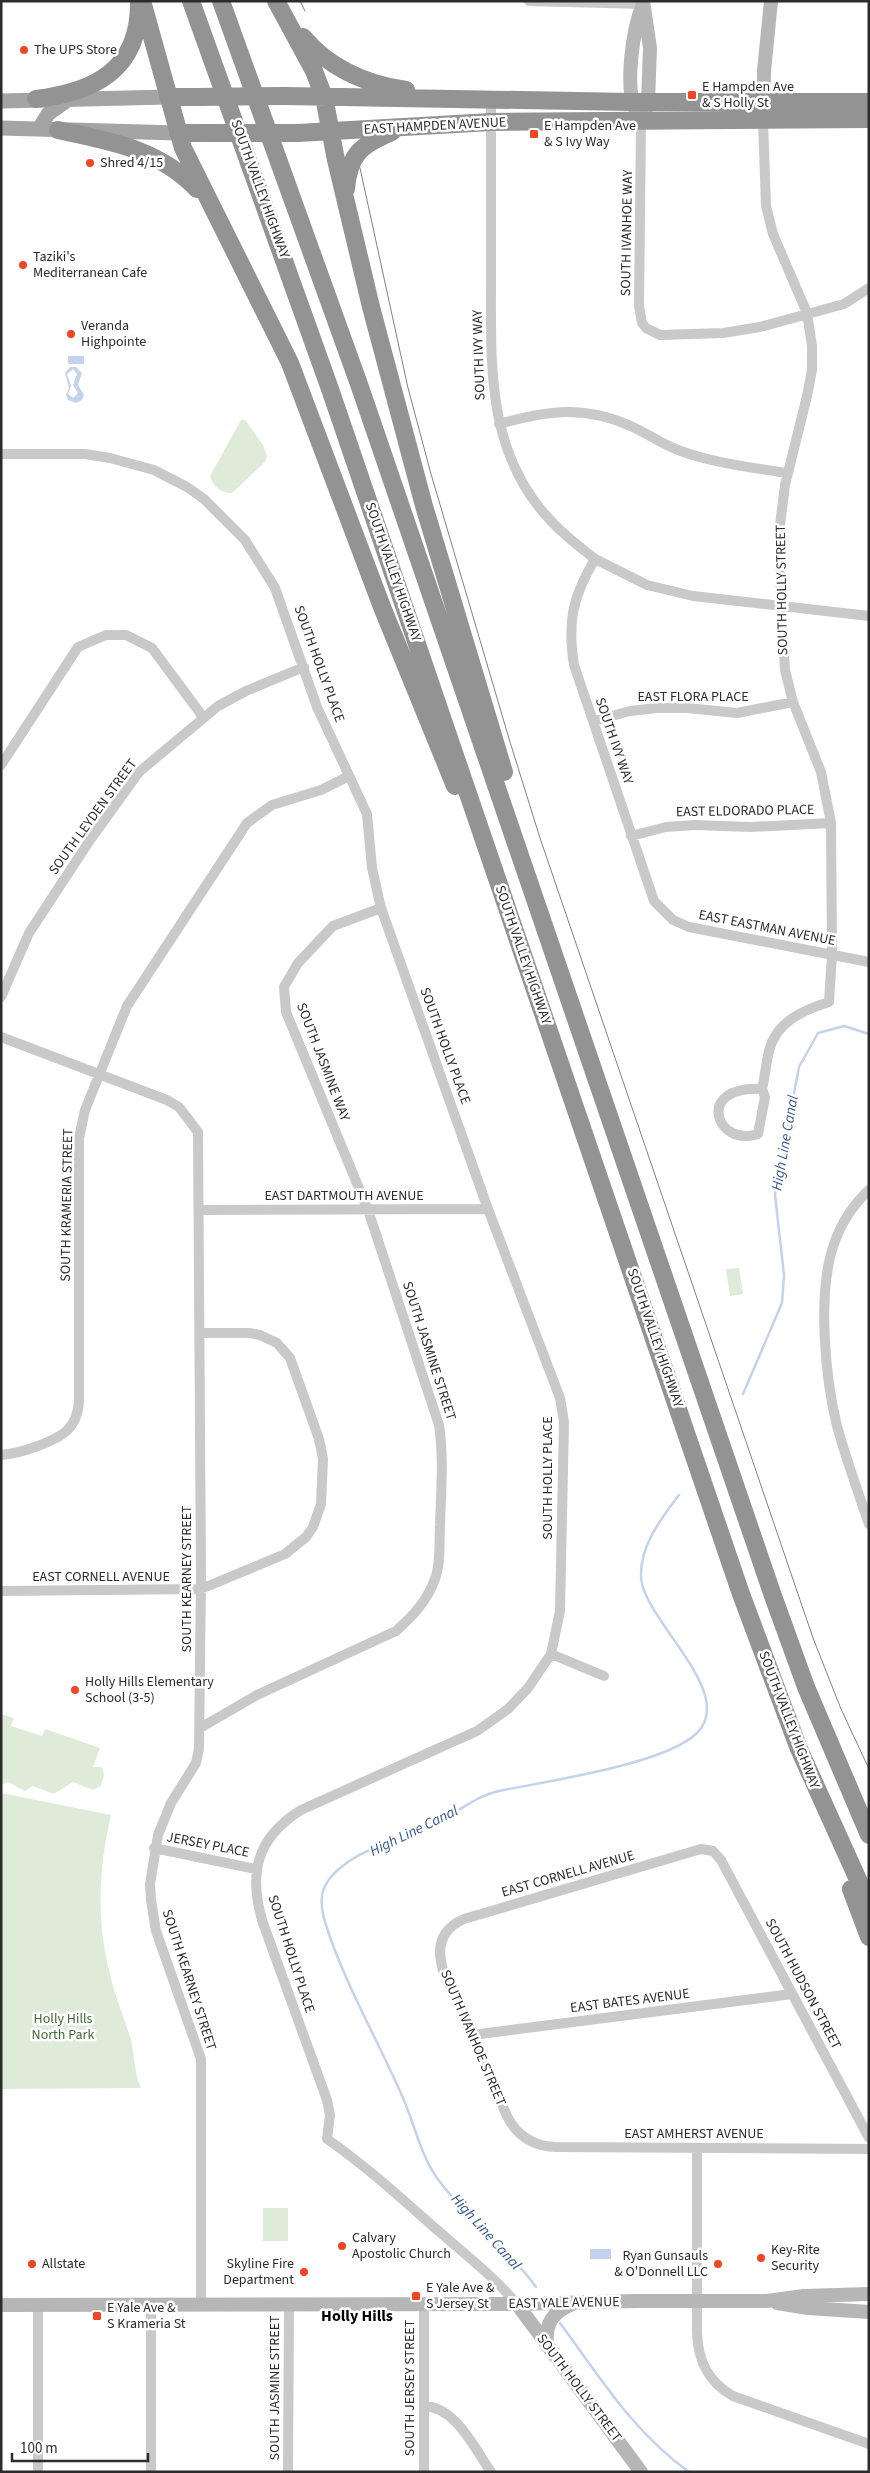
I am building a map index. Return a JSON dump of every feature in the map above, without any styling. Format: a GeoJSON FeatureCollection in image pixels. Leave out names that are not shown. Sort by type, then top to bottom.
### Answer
{"type":"FeatureCollection","features":[{"type":"Feature","properties":{"kind":"highway"},"geometry":{"type":"LineString","coordinates":[[140,1],[178,133],[206,197],[290,363],[390,626],[453,783],[498,882]]}},
{"type":"Feature","properties":{"kind":"highway"},"geometry":{"type":"LineString","coordinates":[[36,99],[78,92],[100,81],[118,66],[134,39],[140,1]]}},
{"type":"Feature","properties":{"kind":"highway","name":"SOUTH VALLEY HIGHWAY"},"geometry":{"type":"LineString","coordinates":[[191,1],[288,266],[742,1594],[818,1796],[869,1904]]}},
{"type":"Feature","properties":{"kind":"highway","name":"SOUTH VALLEY HIGHWAY"},"geometry":{"type":"LineString","coordinates":[[221,1],[317,264],[773,1596],[806,1687],[866,1829]]}},
{"type":"Feature","properties":{"kind":"highway"},"geometry":{"type":"LineString","coordinates":[[277,1],[314,71],[324,97],[345,202],[370,307],[424,506],[571,1002]]}},
{"type":"Feature","properties":{"kind":"highway"},"geometry":{"type":"LineString","coordinates":[[277,1],[311,46],[323,58],[343,71],[386,87],[491,100]]}},
{"type":"Feature","properties":{"kind":"highway","name":"EAST HAMPDEN AVENUE"},"geometry":{"type":"LineString","coordinates":[[168,97],[285,96],[640,102],[869,102]]}},
{"type":"Feature","properties":{"kind":"highway","name":"EAST HAMPDEN AVENUE"},"geometry":{"type":"LineString","coordinates":[[178,133],[330,132],[491,122],[869,119]]}},
{"type":"Feature","properties":{"kind":"highway"},"geometry":{"type":"LineString","coordinates":[[345,202],[348,170],[354,156],[370,142],[403,128]]}},
{"type":"Feature","properties":{"kind":"highway"},"geometry":{"type":"LineString","coordinates":[[58,130],[117,143],[143,151],[174,168],[206,197]]}},
{"type":"Feature","properties":{"kind":"highway"},"geometry":{"type":"LineString","coordinates":[[818,1796],[869,1937]]}},
{"type":"Feature","properties":{"kind":"main road","name":"SOUTH HOLLY STREET"},"geometry":{"type":"LineString","coordinates":[[763,121],[771,1]]}},
{"type":"Feature","properties":{"kind":"main road"},"geometry":{"type":"LineString","coordinates":[[641,122],[633,34],[643,3]]}},
{"type":"Feature","properties":{"kind":"main road","name":"EAST HAMPDEN AVENUE"},"geometry":{"type":"LineString","coordinates":[[1,100],[168,97]]}},
{"type":"Feature","properties":{"kind":"main road"},"geometry":{"type":"LineString","coordinates":[[39,129],[48,114],[69,99]]}},
{"type":"Feature","properties":{"kind":"main road","name":"EAST HAMPDEN AVENUE"},"geometry":{"type":"LineString","coordinates":[[1,128],[178,133]]}},
{"type":"Feature","properties":{"kind":"main road","name":"EAST YALE AVENUE"},"geometry":{"type":"LineString","coordinates":[[1,2305],[517,2304],[697,2300],[767,2301],[816,2295],[869,2294]]}},
{"type":"Feature","properties":{"kind":"main road","name":"EAST YALE AVENUE"},"geometry":{"type":"LineString","coordinates":[[767,2301],[808,2308],[869,2312]]}},
{"type":"Feature","properties":{"kind":"main road"},"geometry":{"type":"LineString","coordinates":[[547,2346],[546,2330],[550,2319],[560,2310],[573,2303]]}},
{"type":"Feature","properties":{"kind":"main road","name":"SOUTH HOLLY STREET"},"geometry":{"type":"LineString","coordinates":[[517,2304],[641,2472]]}},
{"type":"Feature","properties":{"kind":"street"},"geometry":{"type":"LineString","coordinates":[[529,1],[643,3]]}},
{"type":"Feature","properties":{"kind":"street","name":"SOUTH IVY WAY"},"geometry":{"type":"LineString","coordinates":[[491,100],[491,367],[493,395],[499,424],[517,472],[538,505],[550,521],[595,559],[577,594],[570,628],[574,665],[654,900],[664,912]]}},
{"type":"Feature","properties":{"kind":"street","name":"SOUTH HOLLY STREET"},"geometry":{"type":"LineString","coordinates":[[762,1089],[746,1088],[727,1094],[718,1109],[720,1121],[724,1128],[743,1136],[758,1134],[765,1097],[762,1089],[768,1052],[779,1029],[792,1018],[829,1002],[832,955],[830,823],[818,762],[793,702],[783,656],[781,606],[779,533],[786,472],[812,370],[812,346],[807,313],[773,234],[766,206],[763,121]]}},
{"type":"Feature","properties":{"kind":"street","name":"SOUTH IVANHOE WAY"},"geometry":{"type":"LineString","coordinates":[[641,122],[640,316],[646,328],[660,335],[730,332],[807,313]]}},
{"type":"Feature","properties":{"kind":"street"},"geometry":{"type":"LineString","coordinates":[[807,313],[844,304],[869,288]]}},
{"type":"Feature","properties":{"kind":"street"},"geometry":{"type":"LineString","coordinates":[[499,424],[526,416],[564,411],[598,414],[632,427],[677,450],[713,460],[786,472]]}},
{"type":"Feature","properties":{"kind":"street","name":"SOUTH HOLLY PLACE"},"geometry":{"type":"LineString","coordinates":[[1,454],[74,454],[110,458],[154,470],[187,487],[231,524],[257,557],[275,588],[317,707],[367,814],[372,868],[381,908],[488,1209],[560,1398],[564,1422],[560,1611],[551,1654],[528,1688],[499,1718],[477,1731],[301,1810],[286,1819],[266,1840],[256,1869],[257,1904],[327,2100],[330,2115],[327,2139],[359,2162],[414,2209],[488,2274],[517,2304]]}},
{"type":"Feature","properties":{"kind":"street"},"geometry":{"type":"LineString","coordinates":[[595,559],[647,585],[693,596],[869,616]]}},
{"type":"Feature","properties":{"kind":"street"},"geometry":{"type":"LineString","coordinates":[[1,765],[78,647],[106,635],[126,635],[152,648],[203,717]]}},
{"type":"Feature","properties":{"kind":"street","name":"SOUTH LEYDEN STREET"},"geometry":{"type":"LineString","coordinates":[[1,997],[19,952],[29,933],[90,840],[139,772],[203,717],[246,691],[304,667]]}},
{"type":"Feature","properties":{"kind":"street","name":"EAST FLORA PLACE"},"geometry":{"type":"LineString","coordinates":[[594,721],[630,711],[656,708],[687,708],[737,713],[793,702]]}},
{"type":"Feature","properties":{"kind":"street","name":"SOUTH KRAMERIA STREET"},"geometry":{"type":"LineString","coordinates":[[1,1455],[21,1452],[53,1441],[67,1432],[77,1418],[79,1400],[80,1138],[86,1110],[126,1006],[247,823],[272,805],[321,790],[349,776]]}},
{"type":"Feature","properties":{"kind":"street","name":"EAST ELDORADO PLACE"},"geometry":{"type":"LineString","coordinates":[[632,836],[666,827],[695,825],[750,827],[830,823]]}},
{"type":"Feature","properties":{"kind":"street","name":"SOUTH JASMINE WAY"},"geometry":{"type":"LineString","coordinates":[[368,1210],[286,1012],[284,987],[298,963],[333,926],[381,908]]}},
{"type":"Feature","properties":{"kind":"street","name":"EAST EASTMAN AVENUE"},"geometry":{"type":"LineString","coordinates":[[664,912],[673,920],[688,927],[869,962]]}},
{"type":"Feature","properties":{"kind":"street"},"geometry":{"type":"LineString","coordinates":[[1,1037],[100,1074]]}},
{"type":"Feature","properties":{"kind":"street","name":"SOUTH KEARNEY STREET"},"geometry":{"type":"LineString","coordinates":[[100,1074],[167,1100],[179,1107],[191,1120],[198,1132],[200,1210],[200,1728],[196,1763],[170,1803],[154,1848],[150,1884],[152,1914],[201,2059],[201,2304]]}},
{"type":"Feature","properties":{"kind":"street"},"geometry":{"type":"LineString","coordinates":[[869,1190],[847,1216],[834,1244],[827,1272],[825,1304],[828,1371],[837,1426],[869,1524]]}},
{"type":"Feature","properties":{"kind":"street","name":"EAST DARTMOUTH AVENUE"},"geometry":{"type":"LineString","coordinates":[[200,1210],[488,1209]]}},
{"type":"Feature","properties":{"kind":"street","name":"SOUTH JASMINE STREET"},"geometry":{"type":"LineString","coordinates":[[200,1728],[257,1695],[396,1631],[412,1617],[426,1599],[436,1577],[439,1556],[442,1446],[439,1425],[368,1210]]}},
{"type":"Feature","properties":{"kind":"street"},"geometry":{"type":"LineString","coordinates":[[200,1333],[249,1333],[269,1338],[284,1349],[294,1367],[319,1439],[323,1459],[321,1504],[313,1527],[306,1537],[285,1554],[201,1589]]}},
{"type":"Feature","properties":{"kind":"street","name":"EAST CORNELL AVENUE"},"geometry":{"type":"LineString","coordinates":[[1,1591],[201,1589]]}},
{"type":"Feature","properties":{"kind":"street"},"geometry":{"type":"LineString","coordinates":[[551,1654],[604,1676]]}},
{"type":"Feature","properties":{"kind":"street","name":"JERSEY PLACE"},"geometry":{"type":"LineString","coordinates":[[154,1848],[256,1869]]}},
{"type":"Feature","properties":{"kind":"street","name":"EAST CORNELL AVENUE"},"geometry":{"type":"LineString","coordinates":[[442,1936],[450,1927],[464,1919],[708,1848]]}},
{"type":"Feature","properties":{"kind":"street","name":"SOUTH HUDSON STREET"},"geometry":{"type":"LineString","coordinates":[[708,1848],[721,1860],[869,2138]]}},
{"type":"Feature","properties":{"kind":"street","name":"SOUTH IVANHOE STREET"},"geometry":{"type":"LineString","coordinates":[[442,1936],[441,1963],[507,2116],[521,2136]]}},
{"type":"Feature","properties":{"kind":"street","name":"EAST BATES AVENUE"},"geometry":{"type":"LineString","coordinates":[[472,2035],[792,1994]]}},
{"type":"Feature","properties":{"kind":"street","name":"EAST AMHERST AVENUE"},"geometry":{"type":"LineString","coordinates":[[521,2136],[535,2144],[549,2147],[869,2149]]}},
{"type":"Feature","properties":{"kind":"street"},"geometry":{"type":"LineString","coordinates":[[697,2148],[697,2340],[700,2358],[705,2370],[718,2386],[733,2396],[869,2444]]}},
{"type":"Feature","properties":{"kind":"street"},"geometry":{"type":"LineString","coordinates":[[151,2304],[152,2472]]}},
{"type":"Feature","properties":{"kind":"street","name":"SOUTH JASMINE STREET"},"geometry":{"type":"LineString","coordinates":[[288,2472],[289,2304]]}},
{"type":"Feature","properties":{"kind":"street","name":"SOUTH JERSEY STREET"},"geometry":{"type":"LineString","coordinates":[[424,2304],[424,2472]]}},
{"type":"Feature","properties":{"kind":"street"},"geometry":{"type":"LineString","coordinates":[[38,2305],[38,2472]]}},
{"type":"Feature","properties":{"kind":"street"},"geometry":{"type":"LineString","coordinates":[[424,2406],[436,2408],[450,2416],[491,2472]]}},
{"type":"Feature","properties":{"kind":"green space"},"geometry":{"type":"Polygon","coordinates":[[[241,420],[245,420],[263,445],[267,456],[265,462],[232,493],[228,493],[221,491],[215,486],[210,476],[241,420]]]}},
{"type":"Feature","properties":{"kind":"green space"},"geometry":{"type":"Polygon","coordinates":[[[739,1268],[743,1294],[730,1296],[726,1269],[739,1268]]]}},
{"type":"Feature","properties":{"kind":"green space"},"geometry":{"type":"Polygon","coordinates":[[[1,1714],[14,1718],[11,1726],[42,1736],[45,1729],[100,1748],[93,1767],[102,1767],[104,1775],[101,1786],[93,1790],[73,1782],[54,1794],[33,1786],[25,1791],[8,1782],[1,1785],[1,1714]]]}},
{"type":"Feature","properties":{"kind":"green space","name":"Holly Hills North Park"},"geometry":{"type":"Polygon","coordinates":[[[1,1793],[111,1815],[102,1873],[102,1931],[111,1979],[131,2040],[137,2077],[141,2088],[1,2089],[1,1793]]]}},
{"type":"Feature","properties":{"kind":"green space"},"geometry":{"type":"Polygon","coordinates":[[[263,2208],[288,2208],[288,2241],[263,2241],[263,2208]]]}},
{"type":"Feature","properties":{"kind":"water"},"geometry":{"type":"Polygon","coordinates":[[[68,356],[84,356],[84,364],[68,364],[68,356]]]}},
{"type":"Feature","properties":{"kind":"water"},"geometry":{"type":"Polygon","coordinates":[[[70,367],[76,367],[82,373],[78,385],[84,395],[82,400],[76,403],[68,400],[66,395],[69,388],[65,373],[70,367]],[[73,369],[67,374],[71,386],[68,394],[73,398],[78,393],[73,385],[77,374],[73,369]]]}},
{"type":"Feature","properties":{"kind":"water"},"geometry":{"type":"Polygon","coordinates":[[[590,2249],[611,2249],[611,2259],[590,2259],[590,2249]]]}},
{"type":"Feature","properties":{"kind":"waterway","name":"High Line Canal"},"geometry":{"type":"LineString","coordinates":[[743,1394],[782,1303],[784,1275],[775,1195],[799,1067],[818,1033],[844,1026],[869,1034]]}},
{"type":"Feature","properties":{"kind":"waterway","name":"High Line Canal"},"geometry":{"type":"LineString","coordinates":[[536,2287],[516,2263],[462,2209],[433,2173],[403,2098],[352,1991],[334,1947],[323,1916],[322,1895],[325,1886],[346,1863],[378,1846],[443,1819],[484,1796],[499,1791],[573,1777],[631,1763],[658,1755],[680,1745],[696,1734],[706,1718],[706,1699],[698,1678],[656,1614],[646,1594],[641,1577],[644,1554],[648,1543],[659,1523],[679,1495]]}},
{"type":"Feature","properties":{"kind":"waterway","name":"High Line Canal"},"geometry":{"type":"LineString","coordinates":[[560,2323],[634,2422],[669,2456],[689,2472]]}},
{"type":"Feature","properties":{"kind":"tram line"},"geometry":{"type":"LineString","coordinates":[[300,1],[305,11]]}},
{"type":"Feature","properties":{"kind":"tram line"},"geometry":{"type":"LineString","coordinates":[[360,168],[408,388],[431,474],[540,838],[813,1638],[841,1709],[869,1769]]}},
{"type":"Feature","properties":{"kind":"place","name":"The UPS Store"},"geometry":{"type":"Point","coordinates":[24,50]}},
{"type":"Feature","properties":{"kind":"place","name":"E Hampden Ave & S Holly St"},"geometry":{"type":"Point","coordinates":[692,95]}},
{"type":"Feature","properties":{"kind":"place","name":"E Hampden Ave & S Ivy Way"},"geometry":{"type":"Point","coordinates":[534,134]}},
{"type":"Feature","properties":{"kind":"place","name":"Shred 4/15"},"geometry":{"type":"Point","coordinates":[90,163]}},
{"type":"Feature","properties":{"kind":"place","name":"Taziki's Mediterranean Cafe"},"geometry":{"type":"Point","coordinates":[23,265]}},
{"type":"Feature","properties":{"kind":"place","name":"Veranda Highpointe"},"geometry":{"type":"Point","coordinates":[71,334]}},
{"type":"Feature","properties":{"kind":"place","name":"Holly Hills Elementary School (3-5)"},"geometry":{"type":"Point","coordinates":[75,1690]}},
{"type":"Feature","properties":{"kind":"place","name":"Calvary Apostolic Church"},"geometry":{"type":"Point","coordinates":[342,2246]}},
{"type":"Feature","properties":{"kind":"place","name":"Key-Rite Security"},"geometry":{"type":"Point","coordinates":[761,2258]}},
{"type":"Feature","properties":{"kind":"place","name":"Allstate"},"geometry":{"type":"Point","coordinates":[32,2264]}},
{"type":"Feature","properties":{"kind":"place","name":"Ryan Gunsauls & O'Donnell LLC"},"geometry":{"type":"Point","coordinates":[718,2264]}},
{"type":"Feature","properties":{"kind":"place","name":"Skyline Fire Department"},"geometry":{"type":"Point","coordinates":[304,2272]}},
{"type":"Feature","properties":{"kind":"place","name":"E Yale Ave & S Jersey St"},"geometry":{"type":"Point","coordinates":[416,2296]}},
{"type":"Feature","properties":{"kind":"place","name":"E Yale Ave & S Krameria St"},"geometry":{"type":"Point","coordinates":[97,2316]}},
{"type":"Feature","properties":{"kind":"district","name":"Holly Hills"},"geometry":{"type":"Point","coordinates":[357,2316]}}]}
